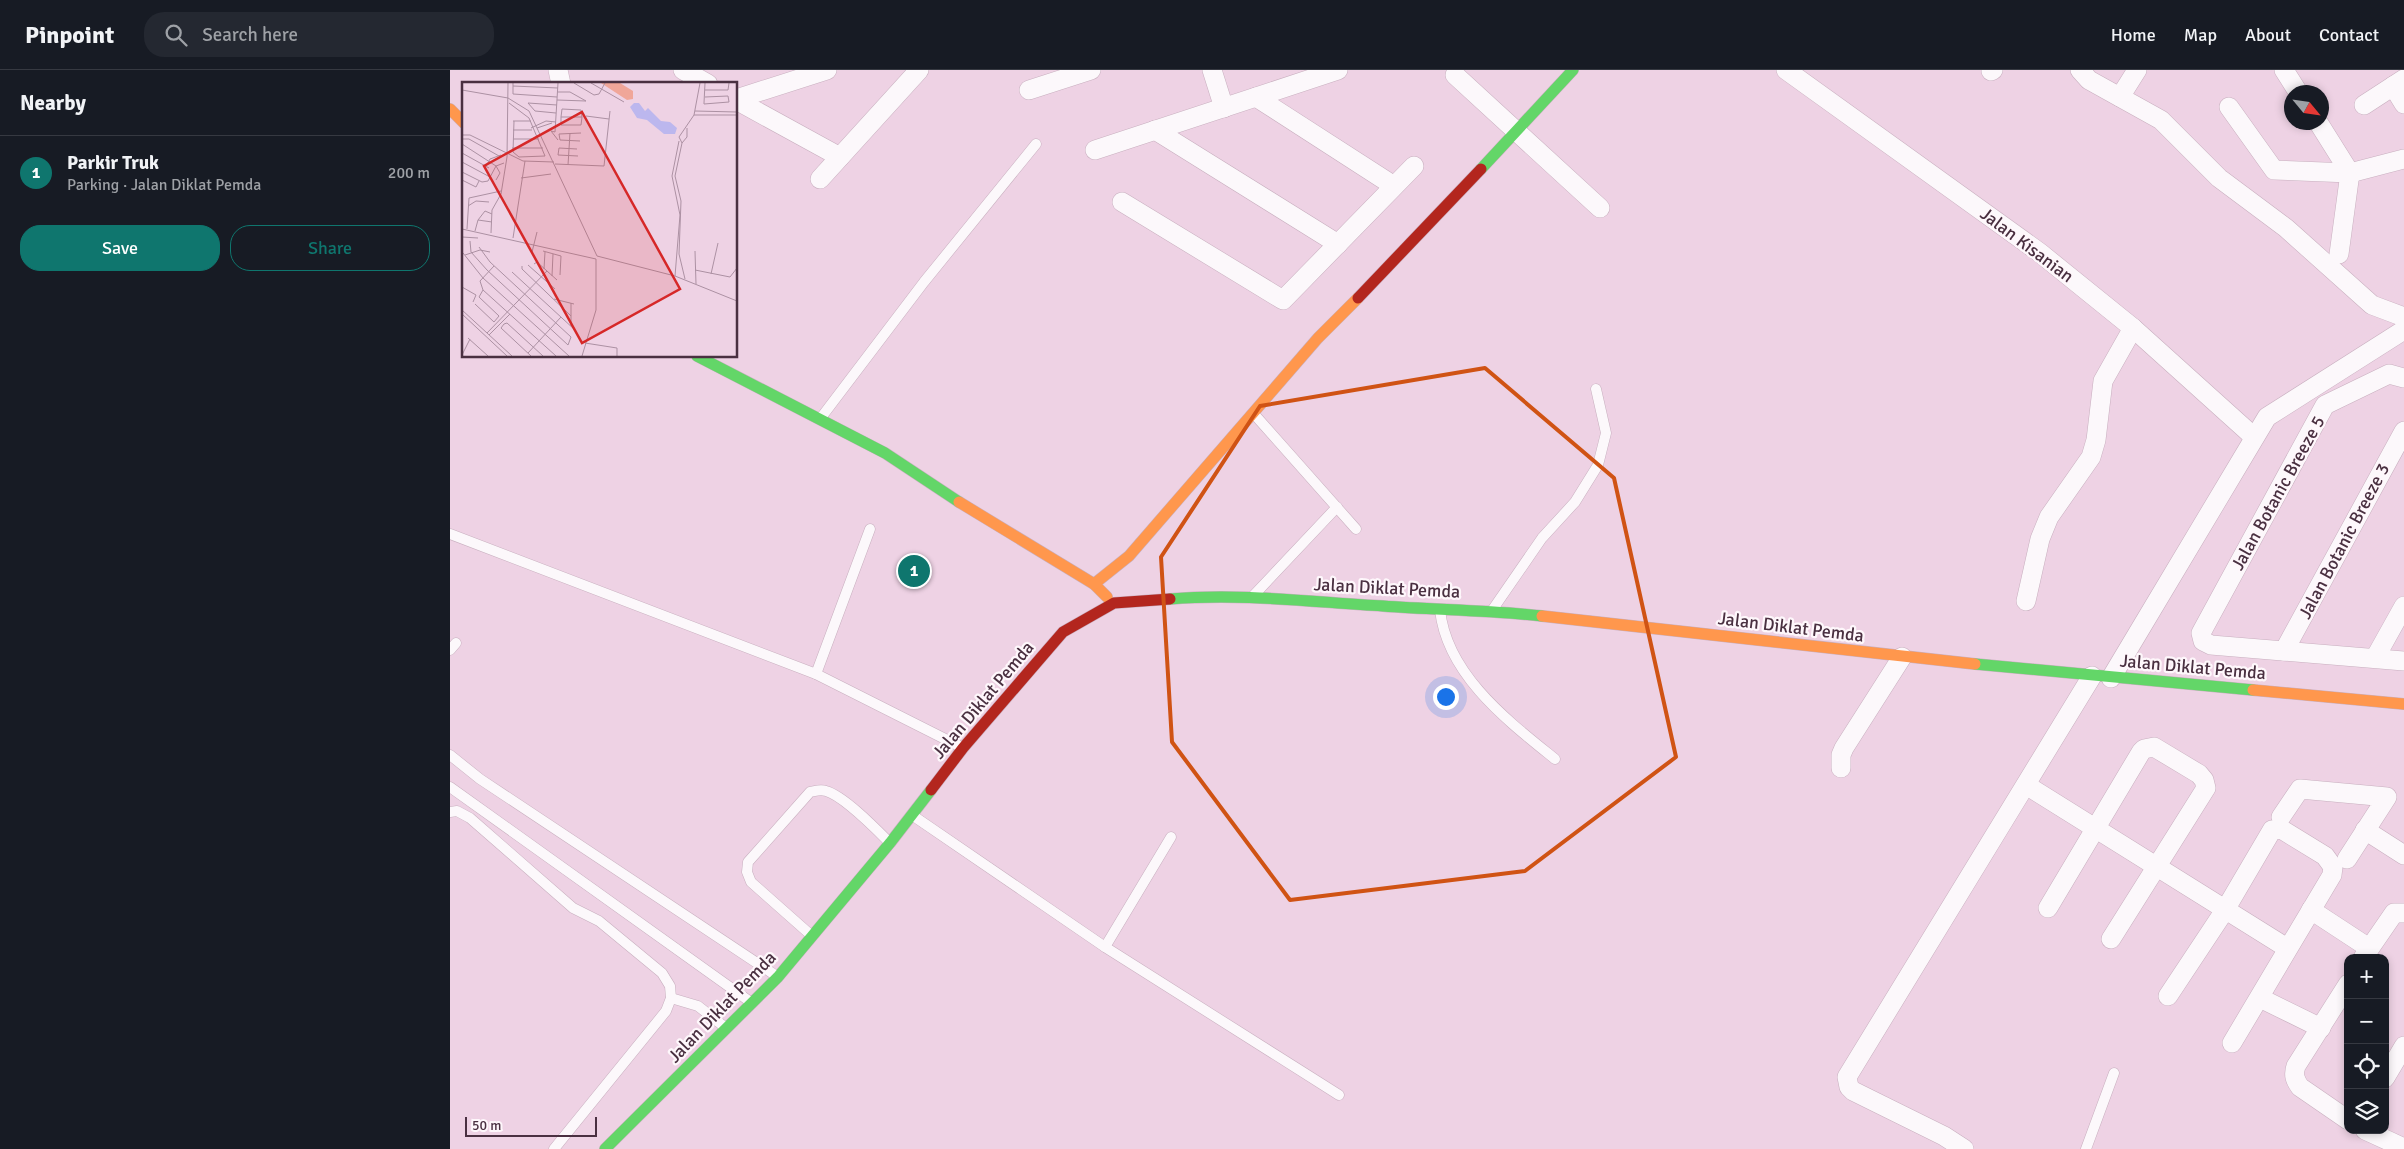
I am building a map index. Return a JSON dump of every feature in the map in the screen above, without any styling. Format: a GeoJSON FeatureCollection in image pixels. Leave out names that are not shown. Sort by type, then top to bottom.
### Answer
{"type":"FeatureCollection","features":[{"type":"Feature","properties":{"kind":"street"},"geometry":{"type":"LineString","coordinates":[[683,70],[704,82]]}},
{"type":"Feature","properties":{"kind":"street"},"geometry":{"type":"LineString","coordinates":[[738,98],[827,70]]}},
{"type":"Feature","properties":{"kind":"street"},"geometry":{"type":"LineString","coordinates":[[820,179],[918,70]]}},
{"type":"Feature","properties":{"kind":"street"},"geometry":{"type":"LineString","coordinates":[[1029,90],[1091,70]]}},
{"type":"Feature","properties":{"kind":"street"},"geometry":{"type":"LineString","coordinates":[[1212,70],[1224,108]]}},
{"type":"Feature","properties":{"kind":"street"},"geometry":{"type":"LineString","coordinates":[[1095,150],[1338,70]]}},
{"type":"Feature","properties":{"kind":"street"},"geometry":{"type":"LineString","coordinates":[[1094,584],[1129,556],[1318,338],[1517,133],[1573,70]]}},
{"type":"Feature","properties":{"kind":"street","name":"Jalan Kisanian"},"geometry":{"type":"LineString","coordinates":[[1786,70],[2039,252],[2133,328],[2254,437]]}},
{"type":"Feature","properties":{"kind":"street"},"geometry":{"type":"LineString","coordinates":[[2080,70],[2088,80],[2113,91],[2120,97],[2161,120],[2219,178],[2286,228],[2372,305],[2404,317]]}},
{"type":"Feature","properties":{"kind":"street"},"geometry":{"type":"LineString","coordinates":[[2120,97],[2137,70]]}},
{"type":"Feature","properties":{"kind":"street"},"geometry":{"type":"LineString","coordinates":[[2284,70],[2294,85]]}},
{"type":"Feature","properties":{"kind":"street"},"geometry":{"type":"LineString","coordinates":[[1456,75],[1600,208]]}},
{"type":"Feature","properties":{"kind":"street"},"geometry":{"type":"LineString","coordinates":[[2364,105],[2398,83],[2404,104]]}},
{"type":"Feature","properties":{"kind":"street"},"geometry":{"type":"LineString","coordinates":[[1256,97],[1394,186]]}},
{"type":"Feature","properties":{"kind":"street"},"geometry":{"type":"LineString","coordinates":[[738,100],[840,157]]}},
{"type":"Feature","properties":{"kind":"street"},"geometry":{"type":"LineString","coordinates":[[2230,107],[2274,170],[2350,173],[2404,159]]}},
{"type":"Feature","properties":{"kind":"street"},"geometry":{"type":"LineString","coordinates":[[450,109],[462,121]]}},
{"type":"Feature","properties":{"kind":"street"},"geometry":{"type":"LineString","coordinates":[[1155,130],[1338,244]]}},
{"type":"Feature","properties":{"kind":"street"},"geometry":{"type":"LineString","coordinates":[[2323,130],[2350,173],[2339,254]]}},
{"type":"Feature","properties":{"kind":"street"},"geometry":{"type":"LineString","coordinates":[[1122,202],[1284,300],[1414,166]]}},
{"type":"Feature","properties":{"kind":"street"},"geometry":{"type":"LineString","coordinates":[[2026,601],[2040,539],[2049,517],[2091,457],[2096,440],[2103,381],[2133,328]]}},
{"type":"Feature","properties":{"kind":"street"},"geometry":{"type":"LineString","coordinates":[[1964,1149],[1918,1122],[1853,1091],[1849,1087],[1848,1078],[2030,787],[2267,417],[2404,330]]}},
{"type":"Feature","properties":{"kind":"street"},"geometry":{"type":"LineString","coordinates":[[701,358],[885,453],[996,526],[1094,584],[1114,603]]}},
{"type":"Feature","properties":{"kind":"street","name":"Jalan Botanic Breeze 5"},"geometry":{"type":"LineString","coordinates":[[2284,651],[2210,645],[2203,640],[2201,633],[2325,405],[2379,377],[2389,374],[2404,378]]}},
{"type":"Feature","properties":{"kind":"street","name":"Jalan Botanic Breeze 3"},"geometry":{"type":"LineString","coordinates":[[2284,651],[2404,431]]}},
{"type":"Feature","properties":{"kind":"street","name":"Jalan Diklat Pemda"},"geometry":{"type":"LineString","coordinates":[[605,1149],[753,1004],[778,977],[890,843],[963,748],[1063,632],[1114,603],[1180,598],[1251,597],[1440,610],[1492,610],[1902,657],[2404,704]]}},
{"type":"Feature","properties":{"kind":"street"},"geometry":{"type":"LineString","coordinates":[[2375,658],[2404,606]]}},
{"type":"Feature","properties":{"kind":"street"},"geometry":{"type":"LineString","coordinates":[[2284,651],[2404,661]]}},
{"type":"Feature","properties":{"kind":"street"},"geometry":{"type":"LineString","coordinates":[[1841,768],[1841,754],[1844,748],[1902,657]]}},
{"type":"Feature","properties":{"kind":"street"},"geometry":{"type":"LineString","coordinates":[[2048,908],[2094,828],[2144,748],[2154,747],[2198,774],[2204,780],[2206,788],[2111,939]]}},
{"type":"Feature","properties":{"kind":"street"},"geometry":{"type":"LineString","coordinates":[[2030,787],[2155,868],[2287,948]]}},
{"type":"Feature","properties":{"kind":"street"},"geometry":{"type":"LineString","coordinates":[[2281,817],[2300,789],[2387,797],[2347,859]]}},
{"type":"Feature","properties":{"kind":"street"},"geometry":{"type":"LineString","coordinates":[[2168,996],[2225,910],[2270,833],[2276,828],[2281,829],[2330,861],[2332,875],[2232,1043]]}},
{"type":"Feature","properties":{"kind":"street"},"geometry":{"type":"LineString","coordinates":[[2366,830],[2404,855]]}},
{"type":"Feature","properties":{"kind":"street"},"geometry":{"type":"LineString","coordinates":[[2311,910],[2366,953],[2394,913],[2404,913]]}},
{"type":"Feature","properties":{"kind":"street"},"geometry":{"type":"LineString","coordinates":[[2344,991],[2296,1066],[2294,1073],[2295,1081],[2300,1088],[2344,1117]]}},
{"type":"Feature","properties":{"kind":"street"},"geometry":{"type":"LineString","coordinates":[[2260,998],[2321,1028]]}},
{"type":"Feature","properties":{"kind":"street"},"geometry":{"type":"LineString","coordinates":[[2389,1071],[2404,1046]]}},
{"type":"Feature","properties":{"kind":"street"},"geometry":{"type":"LineString","coordinates":[[2374,1134],[2404,1148]]}},
{"type":"Feature","properties":{"kind":"lane"},"geometry":{"type":"LineString","coordinates":[[819,420],[924,282],[1036,144]]}},
{"type":"Feature","properties":{"kind":"lane"},"geometry":{"type":"LineString","coordinates":[[1492,610],[1542,538],[1574,502],[1598,465],[1606,433],[1596,389]]}},
{"type":"Feature","properties":{"kind":"lane"},"geometry":{"type":"LineString","coordinates":[[1252,412],[1356,529]]}},
{"type":"Feature","properties":{"kind":"lane"},"geometry":{"type":"LineString","coordinates":[[1251,597],[1337,507]]}},
{"type":"Feature","properties":{"kind":"lane"},"geometry":{"type":"LineString","coordinates":[[816,674],[870,530]]}},
{"type":"Feature","properties":{"kind":"lane"},"geometry":{"type":"LineString","coordinates":[[450,534],[816,674],[963,748]]}},
{"type":"Feature","properties":{"kind":"lane"},"geometry":{"type":"LineString","coordinates":[[1440,610],[1442,630],[1459,664],[1476,687],[1508,721],[1554,760]]}},
{"type":"Feature","properties":{"kind":"lane"},"geometry":{"type":"LineString","coordinates":[[450,755],[480,779],[778,977]]}},
{"type":"Feature","properties":{"kind":"lane"},"geometry":{"type":"LineString","coordinates":[[450,787],[753,1004]]}},
{"type":"Feature","properties":{"kind":"lane"},"geometry":{"type":"LineString","coordinates":[[813,937],[751,882],[747,872],[748,862],[810,792],[820,790],[828,791],[864,817],[890,843]]}},
{"type":"Feature","properties":{"kind":"lane"},"geometry":{"type":"LineString","coordinates":[[450,812],[458,811],[470,818],[573,908],[599,922],[642,956],[662,973],[670,986],[671,998],[666,1012],[554,1149]]}},
{"type":"Feature","properties":{"kind":"lane"},"geometry":{"type":"LineString","coordinates":[[912,815],[1105,947],[1339,1095]]}},
{"type":"Feature","properties":{"kind":"lane"},"geometry":{"type":"LineString","coordinates":[[1105,947],[1171,837]]}},
{"type":"Feature","properties":{"kind":"lane"},"geometry":{"type":"LineString","coordinates":[[671,998],[698,1006],[727,1029]]}},
{"type":"Feature","properties":{"kind":"lane"},"geometry":{"type":"LineString","coordinates":[[2086,1149],[2114,1073]]}},
{"type":"Feature","properties":{"kind":"highlighted area"},"geometry":{"type":"Polygon","coordinates":[[[1485,368],[1614,478],[1676,757],[1525,871],[1290,900],[1172,742],[1161,557],[1260,406],[1485,368]]]}},
{"type":"Feature","properties":{"kind":"traffic: fast"},"geometry":{"type":"LineString","coordinates":[[1481,169],[1573,70]]}},
{"type":"Feature","properties":{"kind":"traffic: fast"},"geometry":{"type":"LineString","coordinates":[[701,358],[885,453],[959,502]]}},
{"type":"Feature","properties":{"kind":"traffic: fast"},"geometry":{"type":"LineString","coordinates":[[1170,599],[1223,597],[1303,600],[1542,616]]}},
{"type":"Feature","properties":{"kind":"traffic: fast"},"geometry":{"type":"LineString","coordinates":[[1975,664],[2253,690]]}},
{"type":"Feature","properties":{"kind":"traffic: fast"},"geometry":{"type":"LineString","coordinates":[[605,1149],[778,977],[890,843],[931,790]]}},
{"type":"Feature","properties":{"kind":"traffic: slow"},"geometry":{"type":"LineString","coordinates":[[450,109],[462,121]]}},
{"type":"Feature","properties":{"kind":"traffic: slow"},"geometry":{"type":"LineString","coordinates":[[1094,584],[1129,556],[1318,338],[1358,298]]}},
{"type":"Feature","properties":{"kind":"traffic: slow"},"geometry":{"type":"LineString","coordinates":[[959,502],[1094,584],[1107,597]]}},
{"type":"Feature","properties":{"kind":"traffic: slow"},"geometry":{"type":"LineString","coordinates":[[1542,616],[1975,664]]}},
{"type":"Feature","properties":{"kind":"traffic: slow"},"geometry":{"type":"LineString","coordinates":[[2253,690],[2404,704]]}},
{"type":"Feature","properties":{"kind":"traffic: jam"},"geometry":{"type":"LineString","coordinates":[[1358,298],[1481,169]]}},
{"type":"Feature","properties":{"kind":"traffic: jam"},"geometry":{"type":"LineString","coordinates":[[931,790],[963,748],[1063,632],[1114,603],[1170,599]]}},
{"type":"Feature","properties":{"kind":"place","name":"Parkir Truk"},"geometry":{"type":"Point","coordinates":[914,571]}}]}
